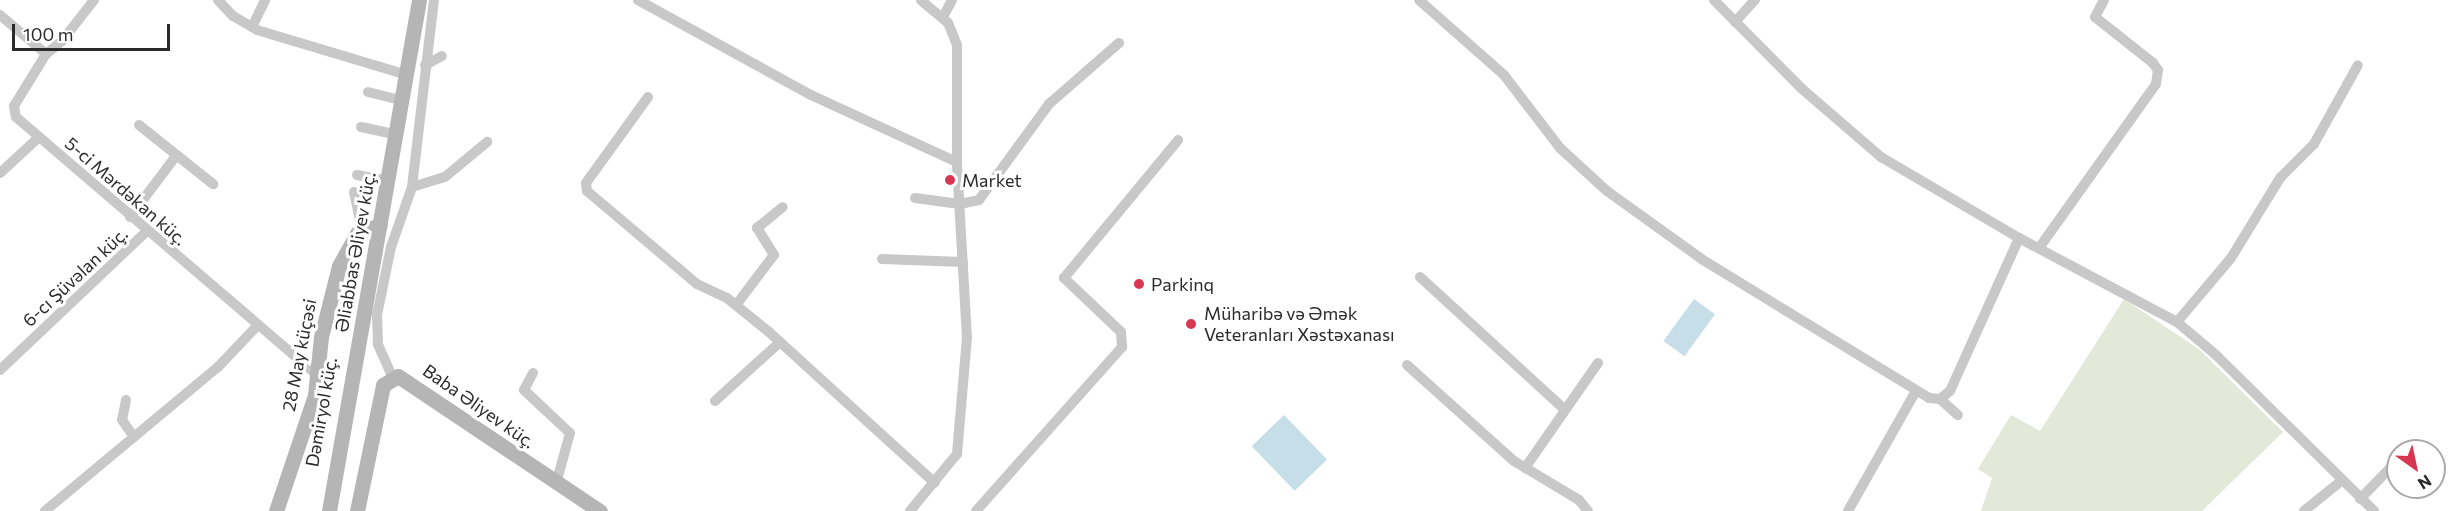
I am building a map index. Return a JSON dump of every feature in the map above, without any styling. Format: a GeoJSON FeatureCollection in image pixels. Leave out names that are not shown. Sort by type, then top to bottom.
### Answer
{"type":"FeatureCollection","features":[{"type":"Feature","properties":{"kind":"main road","name":"Dəmiryol küç."},"geometry":{"type":"LineString","coordinates":[[324,511],[372,227],[414,0]]}},
{"type":"Feature","properties":{"kind":"main road","name":"Əliabbas Əliyev küç."},"geometry":{"type":"LineString","coordinates":[[329,511],[372,227],[419,0]]}},
{"type":"Feature","properties":{"kind":"main road","name":"28 May küçəsi"},"geometry":{"type":"LineString","coordinates":[[276,511],[312,406],[321,337],[339,266],[372,227]]}},
{"type":"Feature","properties":{"kind":"main road","name":"Baba Əliyev küç."},"geometry":{"type":"LineString","coordinates":[[357,511],[381,392],[393,376],[410,381],[556,484],[600,511]]}},
{"type":"Feature","properties":{"kind":"street","name":"5-ci Mərdəkan küç."},"geometry":{"type":"LineString","coordinates":[[94,0],[62,41],[46,54],[14,106],[16,117],[257,326],[317,375]]}},
{"type":"Feature","properties":{"kind":"street"},"geometry":{"type":"LineString","coordinates":[[218,0],[252,27],[400,72]]}},
{"type":"Feature","properties":{"kind":"street"},"geometry":{"type":"LineString","coordinates":[[252,27],[265,0]]}},
{"type":"Feature","properties":{"kind":"street"},"geometry":{"type":"LineString","coordinates":[[393,376],[378,344],[377,315],[391,248],[412,187],[434,0]]}},
{"type":"Feature","properties":{"kind":"street"},"geometry":{"type":"LineString","coordinates":[[638,0],[811,94],[957,162]]}},
{"type":"Feature","properties":{"kind":"street"},"geometry":{"type":"LineString","coordinates":[[910,511],[957,454],[964,414],[963,262],[957,162],[957,45],[943,17],[921,0]]}},
{"type":"Feature","properties":{"kind":"street"},"geometry":{"type":"LineString","coordinates":[[943,17],[952,0]]}},
{"type":"Feature","properties":{"kind":"street"},"geometry":{"type":"LineString","coordinates":[[1419,0],[1504,75],[1565,153],[1607,191],[1703,260],[1916,391],[1940,399],[1958,415]]}},
{"type":"Feature","properties":{"kind":"street"},"geometry":{"type":"LineString","coordinates":[[1714,0],[1854,136],[2019,238],[2177,322],[2231,369],[2360,500],[2374,511]]}},
{"type":"Feature","properties":{"kind":"street"},"geometry":{"type":"LineString","coordinates":[[1735,22],[1755,0]]}},
{"type":"Feature","properties":{"kind":"street"},"geometry":{"type":"LineString","coordinates":[[2039,248],[2156,84],[2158,70],[2153,63],[2095,17],[2104,0]]}},
{"type":"Feature","properties":{"kind":"street"},"geometry":{"type":"LineString","coordinates":[[0,15],[46,54]]}},
{"type":"Feature","properties":{"kind":"street"},"geometry":{"type":"LineString","coordinates":[[915,198],[960,204],[972,203],[989,191],[1049,104],[1119,43]]}},
{"type":"Feature","properties":{"kind":"street"},"geometry":{"type":"LineString","coordinates":[[425,65],[442,56]]}},
{"type":"Feature","properties":{"kind":"street"},"geometry":{"type":"LineString","coordinates":[[2177,322],[2231,258],[2273,187],[2314,144],[2358,65]]}},
{"type":"Feature","properties":{"kind":"street"},"geometry":{"type":"LineString","coordinates":[[368,92],[396,99]]}},
{"type":"Feature","properties":{"kind":"street"},"geometry":{"type":"LineString","coordinates":[[648,97],[585,187],[697,284],[736,305],[780,342],[935,483]]}},
{"type":"Feature","properties":{"kind":"street"},"geometry":{"type":"LineString","coordinates":[[139,125],[213,184]]}},
{"type":"Feature","properties":{"kind":"street"},"geometry":{"type":"LineString","coordinates":[[361,127],[390,133]]}},
{"type":"Feature","properties":{"kind":"street"},"geometry":{"type":"LineString","coordinates":[[0,173],[39,138]]}},
{"type":"Feature","properties":{"kind":"street"},"geometry":{"type":"LineString","coordinates":[[976,511],[1122,347],[1121,332],[1064,278],[1178,140]]}},
{"type":"Feature","properties":{"kind":"street"},"geometry":{"type":"LineString","coordinates":[[412,187],[445,177],[487,142]]}},
{"type":"Feature","properties":{"kind":"street"},"geometry":{"type":"LineString","coordinates":[[130,217],[176,156]]}},
{"type":"Feature","properties":{"kind":"street"},"geometry":{"type":"LineString","coordinates":[[357,175],[382,180]]}},
{"type":"Feature","properties":{"kind":"street"},"geometry":{"type":"LineString","coordinates":[[354,192],[372,227]]}},
{"type":"Feature","properties":{"kind":"street"},"geometry":{"type":"LineString","coordinates":[[736,305],[774,255],[757,228],[783,207]]}},
{"type":"Feature","properties":{"kind":"street","name":"6-cı Şüvəlan küç."},"geometry":{"type":"LineString","coordinates":[[0,370],[147,231]]}},
{"type":"Feature","properties":{"kind":"street"},"geometry":{"type":"LineString","coordinates":[[1940,399],[1954,384],[2019,238]]}},
{"type":"Feature","properties":{"kind":"street"},"geometry":{"type":"LineString","coordinates":[[882,259],[963,262]]}},
{"type":"Feature","properties":{"kind":"street"},"geometry":{"type":"LineString","coordinates":[[1420,277],[1564,410]]}},
{"type":"Feature","properties":{"kind":"street"},"geometry":{"type":"LineString","coordinates":[[45,511],[233,353],[257,326]]}},
{"type":"Feature","properties":{"kind":"street"},"geometry":{"type":"LineString","coordinates":[[715,401],[780,342]]}},
{"type":"Feature","properties":{"kind":"street"},"geometry":{"type":"LineString","coordinates":[[1525,468],[1598,363]]}},
{"type":"Feature","properties":{"kind":"street"},"geometry":{"type":"LineString","coordinates":[[1407,365],[1525,468],[1579,500],[1588,511]]}},
{"type":"Feature","properties":{"kind":"street"},"geometry":{"type":"LineString","coordinates":[[533,373],[524,390],[570,433],[556,484]]}},
{"type":"Feature","properties":{"kind":"street"},"geometry":{"type":"LineString","coordinates":[[1848,511],[1916,391]]}},
{"type":"Feature","properties":{"kind":"street"},"geometry":{"type":"LineString","coordinates":[[126,400],[122,420],[134,437]]}},
{"type":"Feature","properties":{"kind":"street"},"geometry":{"type":"LineString","coordinates":[[2360,500],[2386,473]]}},
{"type":"Feature","properties":{"kind":"street"},"geometry":{"type":"LineString","coordinates":[[2304,511],[2341,481]]}},
{"type":"Feature","properties":{"kind":"shaded area"},"geometry":{"type":"Polygon","coordinates":[[[2124,299],[2200,350],[2283,432],[2202,511],[1981,511],[1992,478],[1978,469],[2011,415],[2040,431],[2124,299]]]}},
{"type":"Feature","properties":{"kind":"water"},"geometry":{"type":"Polygon","coordinates":[[[1694,299],[1715,314],[1684,356],[1663,341],[1694,299]]]}},
{"type":"Feature","properties":{"kind":"water"},"geometry":{"type":"Polygon","coordinates":[[[1284,415],[1327,460],[1295,491],[1252,446],[1284,415]]]}},
{"type":"Feature","properties":{"kind":"place","name":"Market"},"geometry":{"type":"Point","coordinates":[950,180]}},
{"type":"Feature","properties":{"kind":"place","name":"Parkinq"},"geometry":{"type":"Point","coordinates":[1139,284]}},
{"type":"Feature","properties":{"kind":"place","name":"Müharibə və Əmək Veteranları Xəstəxanası"},"geometry":{"type":"Point","coordinates":[1191,324]}}]}
